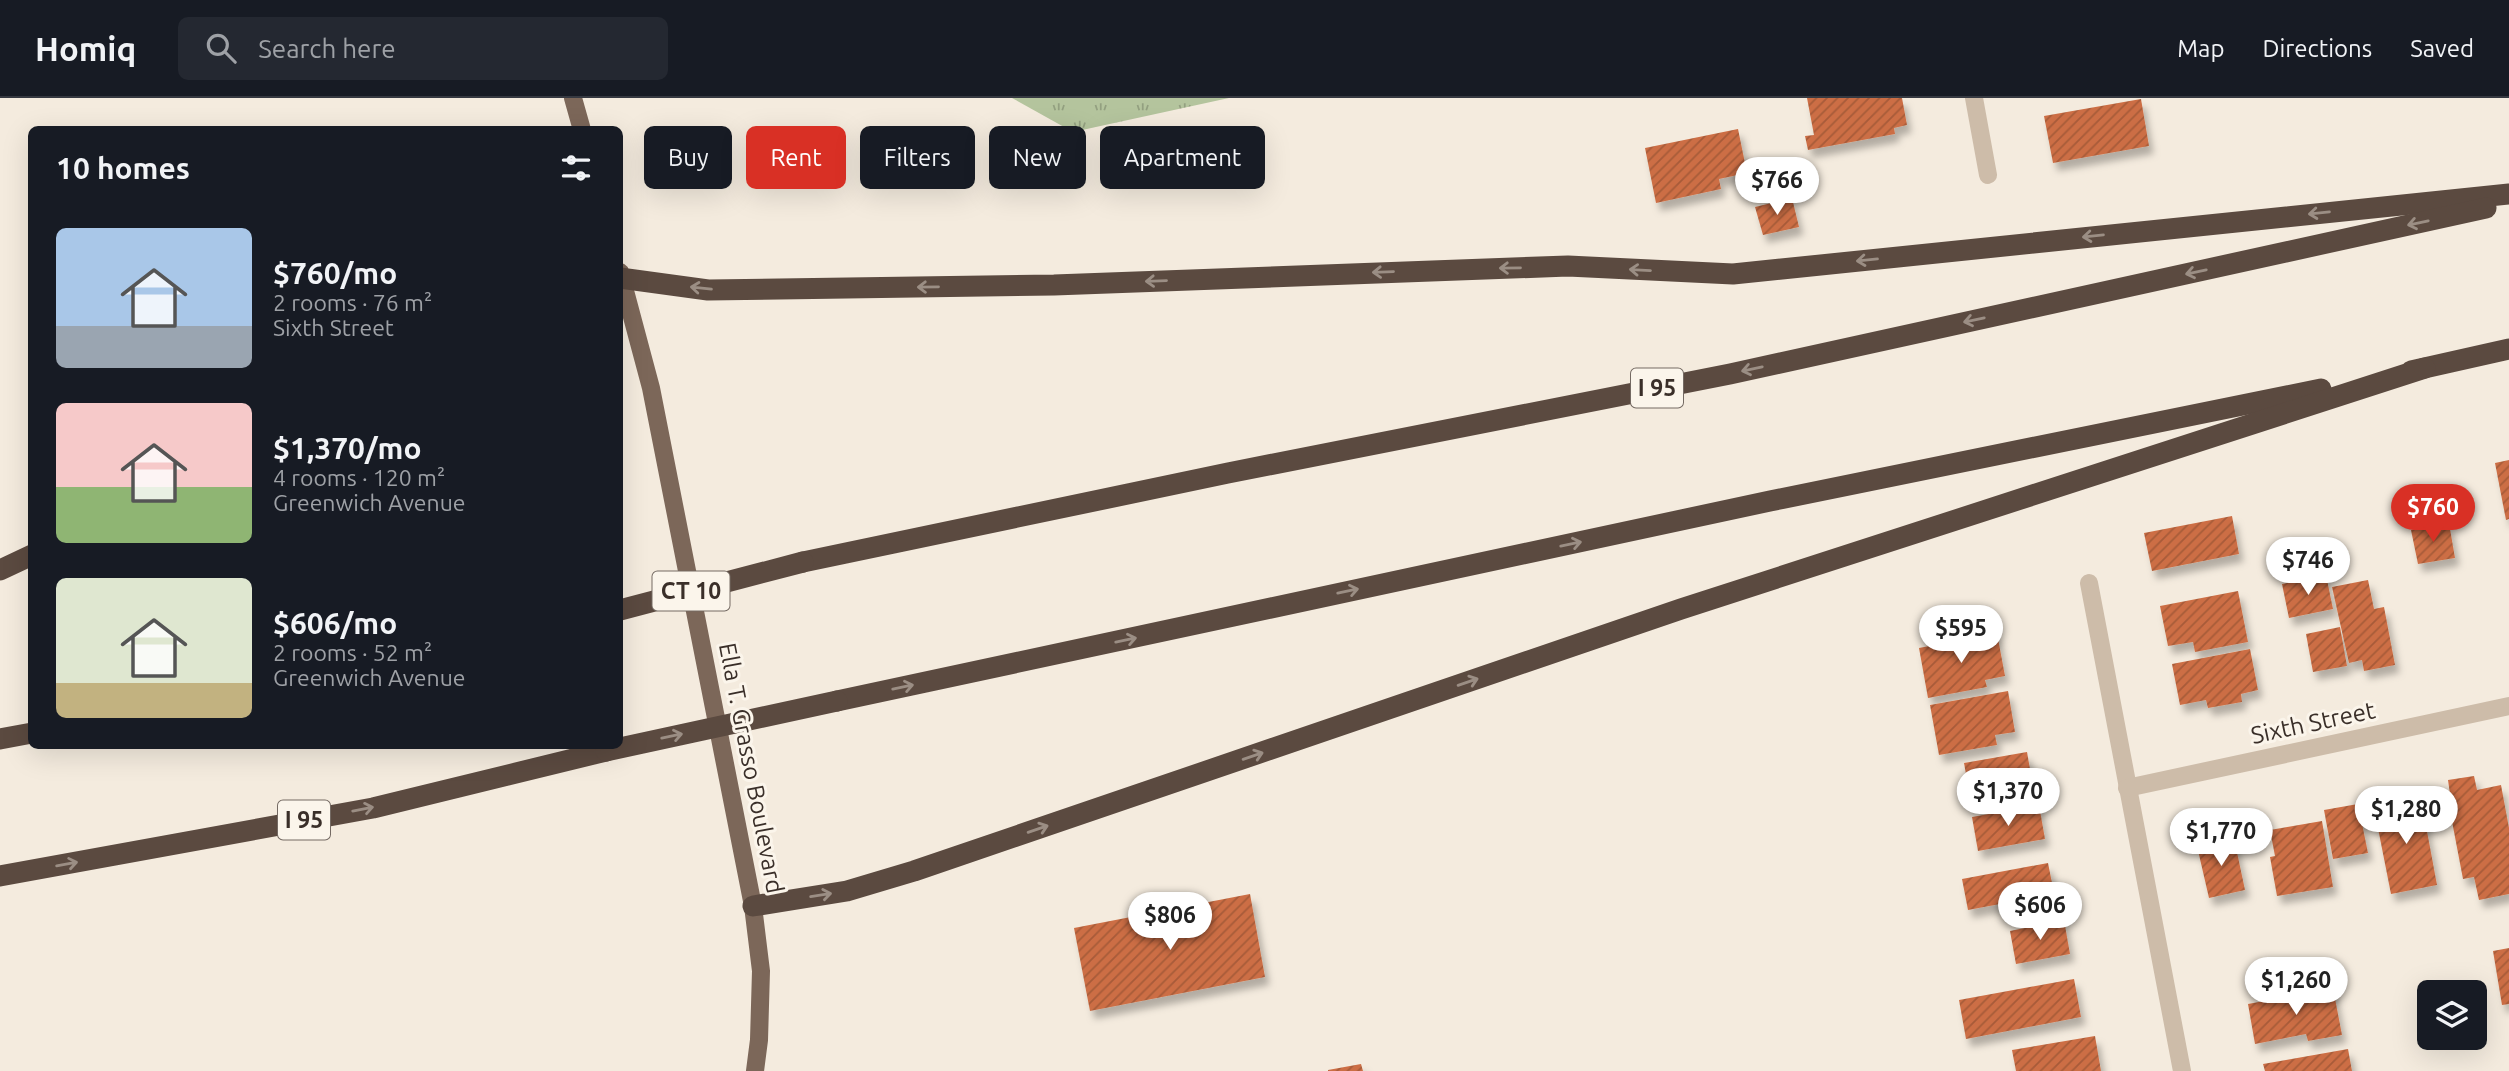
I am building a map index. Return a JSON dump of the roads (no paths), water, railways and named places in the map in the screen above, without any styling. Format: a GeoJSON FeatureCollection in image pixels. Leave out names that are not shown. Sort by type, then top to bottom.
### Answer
{"type":"FeatureCollection","features":[{"type":"Feature","properties":{"kind":"highway"},"geometry":{"type":"LineString","coordinates":[[623,276],[708,290],[1054,285],[1555,267],[1733,274],[2509,194]]}},
{"type":"Feature","properties":{"kind":"highway","name":"I 95"},"geometry":{"type":"LineString","coordinates":[[623,609],[803,562],[1228,473],[1730,374],[2509,203]]}},
{"type":"Feature","properties":{"kind":"highway","name":"I 95"},"geometry":{"type":"LineString","coordinates":[[623,747],[1756,504],[2509,349]]}},
{"type":"Feature","properties":{"kind":"highway"},"geometry":{"type":"LineString","coordinates":[[753,906],[847,891],[914,871],[1681,609],[2425,368]]}},
{"type":"Feature","properties":{"kind":"highway"},"geometry":{"type":"LineString","coordinates":[[0,570],[28,557]]}},
{"type":"Feature","properties":{"kind":"highway"},"geometry":{"type":"LineString","coordinates":[[0,738],[28,734]]}},
{"type":"Feature","properties":{"kind":"highway","name":"I 95"},"geometry":{"type":"LineString","coordinates":[[0,876],[373,808],[615,749]]}},
{"type":"Feature","properties":{"kind":"main road"},"geometry":{"type":"LineString","coordinates":[[573,98],[581,126]]}},
{"type":"Feature","properties":{"kind":"main road","name":"Ella T. Grasso Boulevard"},"geometry":{"type":"LineString","coordinates":[[623,287],[651,388],[753,906],[761,971],[759,1040],[755,1071]]}},
{"type":"Feature","properties":{"kind":"street"},"geometry":{"type":"LineString","coordinates":[[1973,98],[1989,174]]}},
{"type":"Feature","properties":{"kind":"street"},"geometry":{"type":"LineString","coordinates":[[2089,583],[2182,1071]]}},
{"type":"Feature","properties":{"kind":"street","name":"Sixth Street"},"geometry":{"type":"LineString","coordinates":[[2127,788],[2509,706]]}}]}
